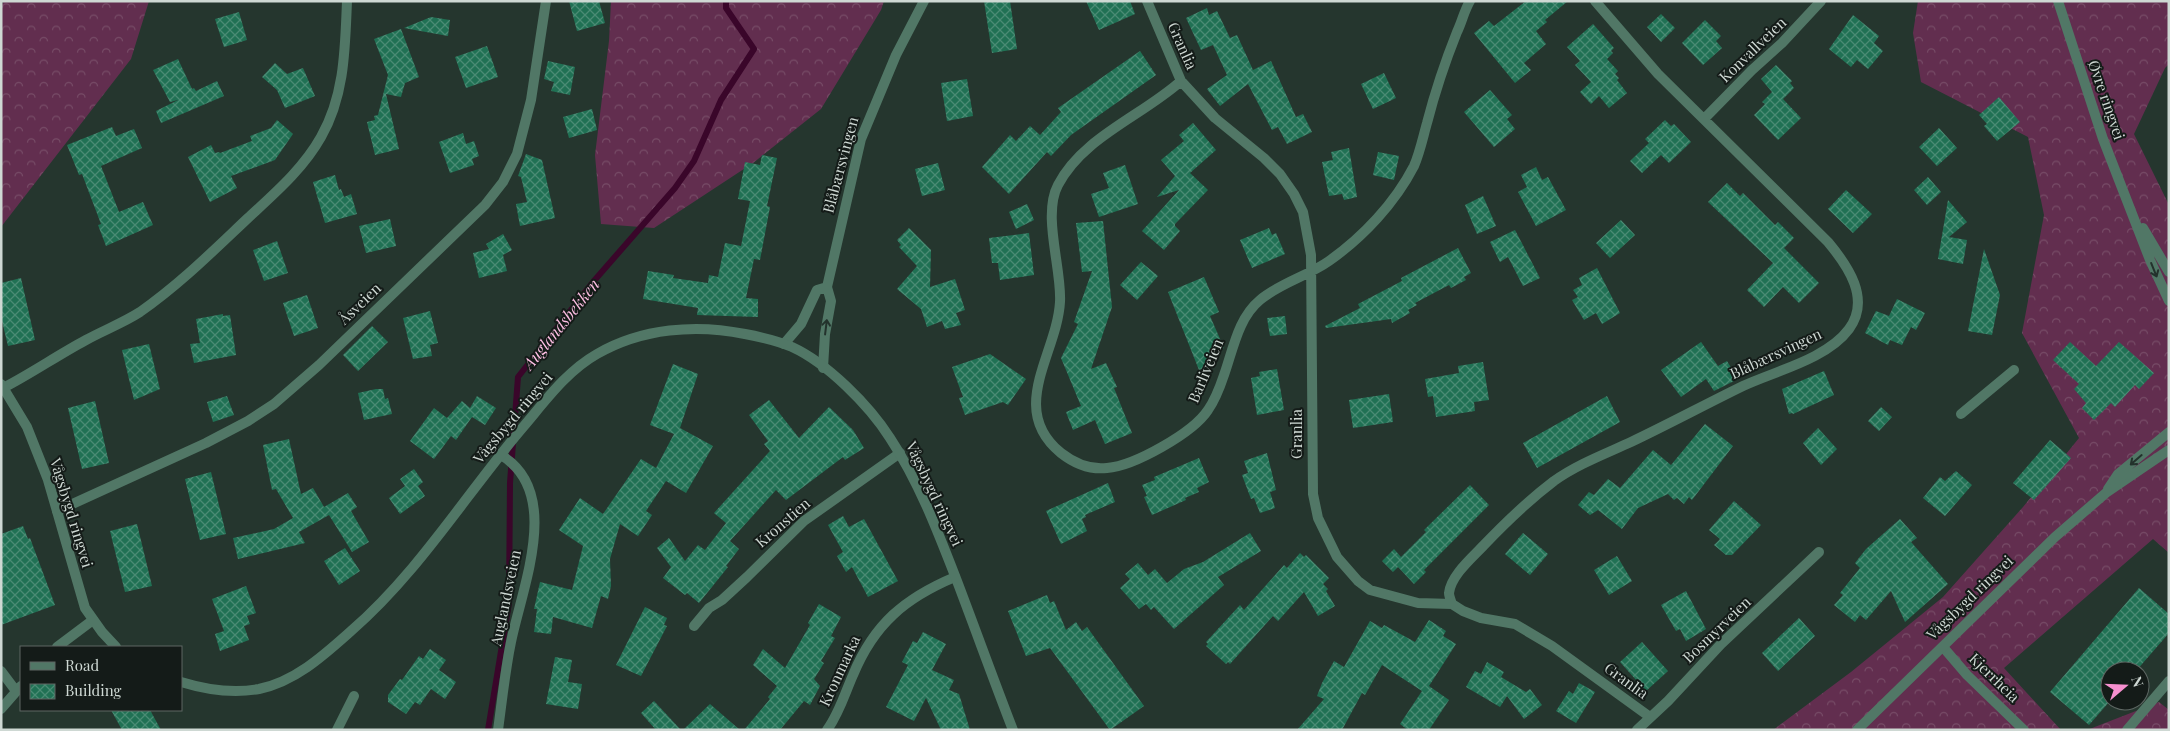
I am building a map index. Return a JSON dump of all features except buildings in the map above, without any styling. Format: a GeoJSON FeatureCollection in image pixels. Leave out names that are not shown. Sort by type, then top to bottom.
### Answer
{"type":"FeatureCollection","features":[{"type":"Feature","properties":{"kind":"street"},"geometry":{"type":"LineString","coordinates":[[3,386],[138,313],[160,297],[205,261],[303,164],[321,136],[333,110],[342,81],[347,1]]}},
{"type":"Feature","properties":{"kind":"street","name":"Åsveien"},"geometry":{"type":"LineString","coordinates":[[57,511],[206,443],[248,421],[274,404],[319,365],[485,205],[503,182],[517,154],[531,100],[546,1]]}},
{"type":"Feature","properties":{"kind":"street","name":"Blåbærsvingen"},"geometry":{"type":"LineString","coordinates":[[823,368],[825,334],[831,301],[827,287],[861,139],[896,55],[924,1]]}},
{"type":"Feature","properties":{"kind":"street","name":"Granlia"},"geometry":{"type":"LineString","coordinates":[[1147,1],[1181,80],[1214,118],[1264,158],[1280,174],[1294,194],[1304,219],[1311,255],[1313,494],[1318,518],[1337,557],[1358,581],[1370,590],[1418,603],[1452,604],[1463,611],[1481,618],[1515,624],[1567,656],[1650,717]]}},
{"type":"Feature","properties":{"kind":"street","name":"Blåbærsvingen"},"geometry":{"type":"LineString","coordinates":[[1452,604],[1449,593],[1454,580],[1464,566],[1532,498],[1556,480],[1603,453],[1632,441],[1746,385],[1811,357],[1833,344],[1849,329],[1858,310],[1858,294],[1844,262],[1828,242],[1658,74],[1595,1]]}},
{"type":"Feature","properties":{"kind":"street","name":"Konvallveien"},"geometry":{"type":"LineString","coordinates":[[1704,119],[1822,1]]}},
{"type":"Feature","properties":{"kind":"street","name":"Øvre ringvei"},"geometry":{"type":"LineString","coordinates":[[2058,1],[2103,139],[2150,260],[2169,301]]}},
{"type":"Feature","properties":{"kind":"street","name":"Barliveien"},"geometry":{"type":"LineString","coordinates":[[1181,80],[1168,92],[1101,138],[1082,154],[1067,171],[1056,188],[1052,208],[1060,305],[1038,386],[1036,404],[1038,422],[1044,436],[1074,463],[1092,469],[1110,468],[1132,462],[1175,439],[1206,413],[1218,391],[1239,332],[1248,314],[1260,300],[1328,262],[1380,215],[1414,166],[1451,48],[1469,2]]}},
{"type":"Feature","properties":{"kind":"street","name":"Øvre ringvei"},"geometry":{"type":"LineString","coordinates":[[2131,207],[2169,272]]}},
{"type":"Feature","properties":{"kind":"street"},"geometry":{"type":"LineString","coordinates":[[784,344],[801,324],[817,290],[827,287]]}},
{"type":"Feature","properties":{"kind":"street","name":"Vågsbygd ringvei"},"geometry":{"type":"LineString","coordinates":[[182,682],[218,692],[239,692],[262,688],[308,668],[366,618],[410,570],[476,489],[500,454],[564,379],[594,355],[636,337],[662,331],[727,330],[784,344],[804,354],[854,394],[870,411],[900,453],[919,489],[1013,730]]}},
{"type":"Feature","properties":{"kind":"street"},"geometry":{"type":"LineString","coordinates":[[1961,414],[2014,370]]}},
{"type":"Feature","properties":{"kind":"street","name":"Vågsbygd ringvei"},"geometry":{"type":"LineString","coordinates":[[3,386],[27,427],[48,480],[85,608],[115,646]]}},
{"type":"Feature","properties":{"kind":"street","name":"Vågsbygd ringvei"},"geometry":{"type":"LineString","coordinates":[[2107,492],[2118,474],[2169,432]]}},
{"type":"Feature","properties":{"kind":"street","name":"Vågsbygd ringvei"},"geometry":{"type":"LineString","coordinates":[[1857,730],[1927,659],[1943,647],[2055,537],[2107,492],[2169,450]]}},
{"type":"Feature","properties":{"kind":"street","name":"Kronstien"},"geometry":{"type":"LineString","coordinates":[[694,626],[709,608],[722,600],[748,577],[804,521],[900,453]]}},
{"type":"Feature","properties":{"kind":"street","name":"Auglandsveien"},"geometry":{"type":"LineString","coordinates":[[498,730],[510,642],[528,576],[533,541],[531,489],[523,474],[509,459],[500,454]]}},
{"type":"Feature","properties":{"kind":"street","name":"Bosmyrveien"},"geometry":{"type":"LineString","coordinates":[[1637,730],[1668,701],[1715,650],[1819,552]]}},
{"type":"Feature","properties":{"kind":"street","name":"Kronmarka"},"geometry":{"type":"LineString","coordinates":[[826,730],[844,699],[864,650],[878,628],[894,612],[914,598],[955,578]]}},
{"type":"Feature","properties":{"kind":"street"},"geometry":{"type":"LineString","coordinates":[[59,646],[93,620]]}},
{"type":"Feature","properties":{"kind":"street","name":"Kjerrheia"},"geometry":{"type":"LineString","coordinates":[[1943,647],[1967,675],[2024,730]]}},
{"type":"Feature","properties":{"kind":"street"},"geometry":{"type":"LineString","coordinates":[[1,671],[19,688],[1,710]]}},
{"type":"Feature","properties":{"kind":"street"},"geometry":{"type":"LineString","coordinates":[[2127,730],[2169,681]]}},
{"type":"Feature","properties":{"kind":"street"},"geometry":{"type":"LineString","coordinates":[[337,730],[354,696]]}},
{"type":"Feature","properties":{"kind":"green space"},"geometry":{"type":"Polygon","coordinates":[[[4,1],[149,1],[131,59],[1,227],[1,6],[4,1]]]}},
{"type":"Feature","properties":{"kind":"green space"},"geometry":{"type":"Polygon","coordinates":[[[611,1],[884,1],[881,10],[821,109],[753,163],[654,228],[601,224],[595,155],[609,41],[611,1]]]}},
{"type":"Feature","properties":{"kind":"green space"},"geometry":{"type":"Polygon","coordinates":[[[1918,1],[2169,1],[2169,64],[2165,68],[2134,134],[2169,205],[2169,553],[2153,539],[2004,668],[2061,730],[1773,730],[1851,672],[1943,597],[2023,507],[2079,438],[2022,333],[2044,215],[2028,137],[1921,82],[1913,33],[1918,1]]]}},
{"type":"Feature","properties":{"kind":"green space"},"geometry":{"type":"Polygon","coordinates":[[[2159,702],[2169,710],[2169,730],[2087,730],[2136,711],[2150,711],[2150,706],[2159,702]]]}},
{"type":"Feature","properties":{"kind":"waterway","name":"Auglandsbekken"},"geometry":{"type":"LineString","coordinates":[[488,730],[509,603],[510,483],[518,377],[593,282],[675,188],[694,161],[721,100],[754,49],[726,8],[726,1]]}}]}
